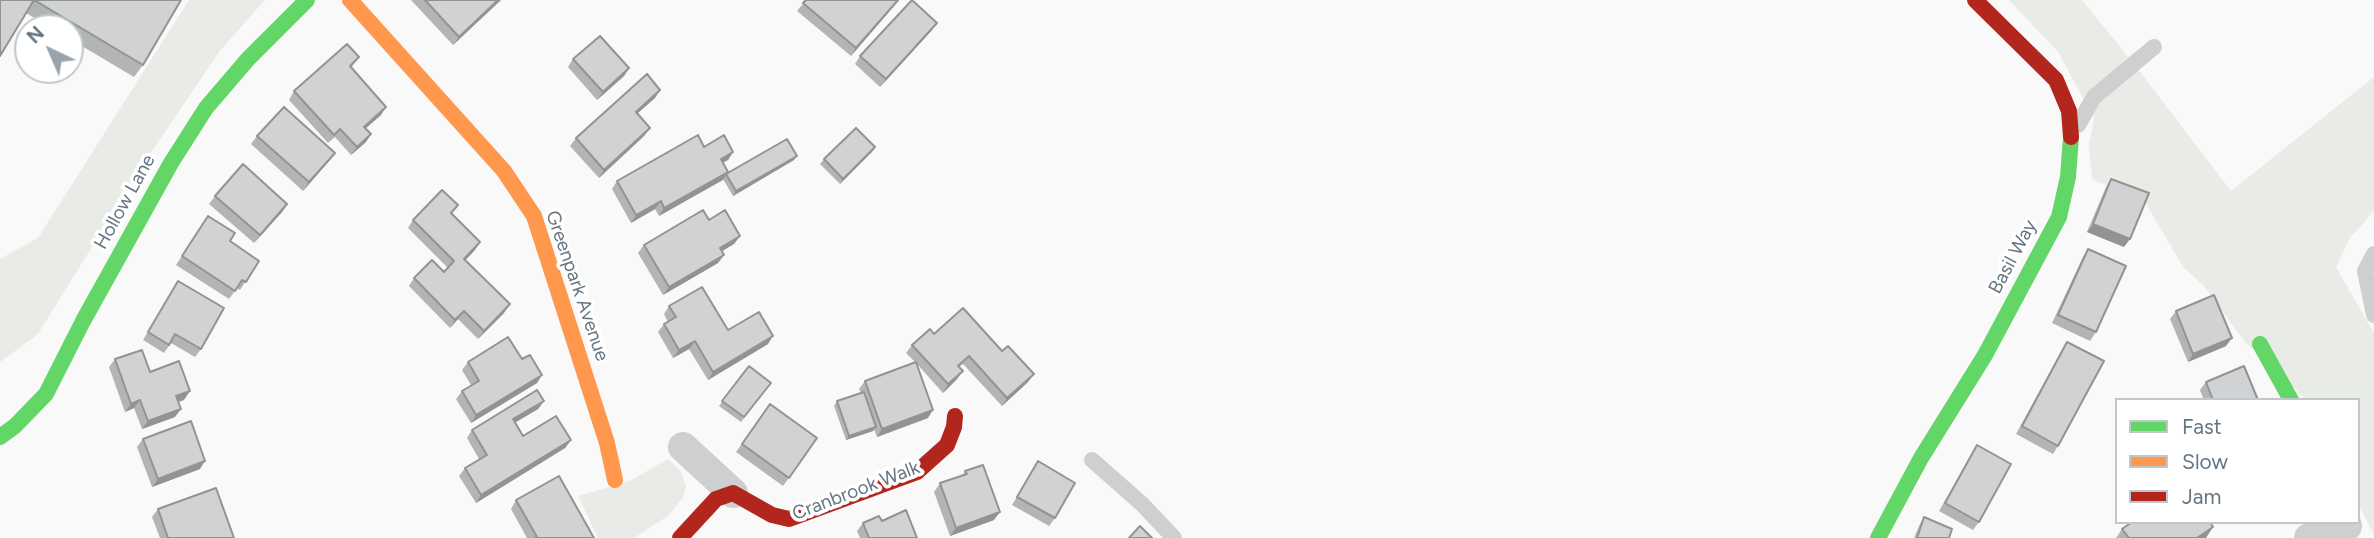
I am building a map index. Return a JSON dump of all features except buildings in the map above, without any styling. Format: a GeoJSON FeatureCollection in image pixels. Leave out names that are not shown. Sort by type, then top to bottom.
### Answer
{"type":"FeatureCollection","features":[{"type":"Feature","properties":{"kind":"street","name":"Hollow Lane"},"geometry":{"type":"LineString","coordinates":[[0,437],[15,426],[46,394],[83,321],[171,163],[206,108],[248,59],[307,0]]}},
{"type":"Feature","properties":{"kind":"street","name":"Greenpark Avenue"},"geometry":{"type":"LineString","coordinates":[[350,0],[503,171],[534,216],[607,443],[615,481]]}},
{"type":"Feature","properties":{"kind":"street","name":"Basil Way"},"geometry":{"type":"LineString","coordinates":[[1878,538],[1921,458],[1985,355],[2059,217],[2068,177],[2071,139],[2069,111],[2056,80],[1975,0]]}},
{"type":"Feature","properties":{"kind":"street"},"geometry":{"type":"LineString","coordinates":[[2260,344],[2290,398]]}},
{"type":"Feature","properties":{"kind":"street","name":"Cranbrook Walk"},"geometry":{"type":"LineString","coordinates":[[683,447],[733,494],[789,519],[917,472],[947,445],[955,416]]}},
{"type":"Feature","properties":{"kind":"street"},"geometry":{"type":"LineString","coordinates":[[680,538],[716,499],[733,494]]}},
{"type":"Feature","properties":{"kind":"street"},"geometry":{"type":"LineString","coordinates":[[2309,538],[2348,529]]}},
{"type":"Feature","properties":{"kind":"lane"},"geometry":{"type":"LineString","coordinates":[[2071,139],[2094,97],[2154,47]]}},
{"type":"Feature","properties":{"kind":"lane"},"geometry":{"type":"LineString","coordinates":[[2374,254],[2365,271],[2374,315]]}},
{"type":"Feature","properties":{"kind":"lane"},"geometry":{"type":"LineString","coordinates":[[1092,460],[1142,504],[1174,538]]}},
{"type":"Feature","properties":{"kind":"shaded area"},"geometry":{"type":"Polygon","coordinates":[[[189,0],[265,0],[219,52],[144,163],[38,334],[0,362],[0,259],[38,238],[189,0]]]}},
{"type":"Feature","properties":{"kind":"shaded area"},"geometry":{"type":"Polygon","coordinates":[[[2009,0],[2082,0],[2231,191],[2374,77],[2374,211],[2350,238],[2336,267],[2374,333],[2374,535],[2360,508],[2360,398],[2305,398],[2244,341],[2204,286],[2183,267],[2145,202],[2092,179],[2089,145],[2094,118],[2058,52],[2009,0]]]}},
{"type":"Feature","properties":{"kind":"shaded area"},"geometry":{"type":"Polygon","coordinates":[[[668,459],[680,470],[686,486],[684,496],[669,515],[634,538],[598,538],[578,496],[630,481],[668,459]]]}},
{"type":"Feature","properties":{"kind":"traffic: fast"},"geometry":{"type":"LineString","coordinates":[[0,437],[15,426],[46,394],[83,321],[171,163],[206,108],[248,59],[307,0]]}},
{"type":"Feature","properties":{"kind":"traffic: fast"},"geometry":{"type":"LineString","coordinates":[[1878,538],[1921,458],[1985,355],[2059,217],[2068,177],[2071,137]]}},
{"type":"Feature","properties":{"kind":"traffic: fast"},"geometry":{"type":"LineString","coordinates":[[2260,344],[2290,398]]}},
{"type":"Feature","properties":{"kind":"traffic: slow"},"geometry":{"type":"LineString","coordinates":[[350,0],[504,171],[534,216],[607,443],[615,480]]}},
{"type":"Feature","properties":{"kind":"traffic: jam"},"geometry":{"type":"LineString","coordinates":[[1975,0],[2056,80],[2069,111],[2071,137]]}},
{"type":"Feature","properties":{"kind":"traffic: jam"},"geometry":{"type":"LineString","coordinates":[[680,538],[716,499],[733,493],[772,515],[789,519],[917,472],[947,445],[955,416]]}}]}
